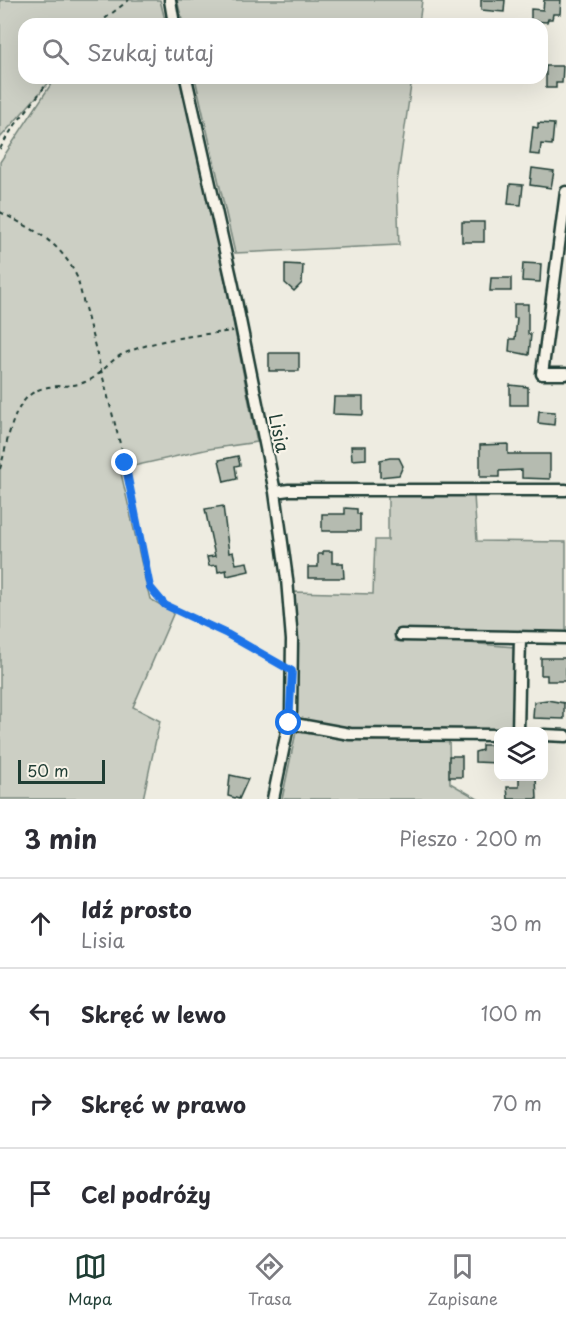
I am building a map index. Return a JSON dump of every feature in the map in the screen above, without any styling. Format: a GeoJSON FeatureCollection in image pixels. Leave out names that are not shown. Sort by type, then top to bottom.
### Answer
{"type":"FeatureCollection","features":[{"type":"Feature","properties":{"kind":"street"},"geometry":{"type":"LineString","coordinates":[[170,0],[173,18]]}},
{"type":"Feature","properties":{"kind":"street","name":"Lisia"},"geometry":{"type":"LineString","coordinates":[[187,84],[275,492],[289,596],[292,671],[289,723],[273,799]]}},
{"type":"Feature","properties":{"kind":"street"},"geometry":{"type":"LineString","coordinates":[[566,192],[542,374],[566,374]]}},
{"type":"Feature","properties":{"kind":"street"},"geometry":{"type":"LineString","coordinates":[[275,492],[464,488],[566,490]]}},
{"type":"Feature","properties":{"kind":"street"},"geometry":{"type":"LineString","coordinates":[[401,635],[566,638]]}},
{"type":"Feature","properties":{"kind":"street"},"geometry":{"type":"LineString","coordinates":[[518,727],[520,637]]}},
{"type":"Feature","properties":{"kind":"street"},"geometry":{"type":"LineString","coordinates":[[289,723],[350,734],[494,735]]}},
{"type":"Feature","properties":{"kind":"street"},"geometry":{"type":"LineString","coordinates":[[548,735],[566,736]]}},
{"type":"Feature","properties":{"kind":"path"},"geometry":{"type":"LineString","coordinates":[[106,18],[129,0]]}},
{"type":"Feature","properties":{"kind":"path"},"geometry":{"type":"LineString","coordinates":[[0,149],[9,131],[46,84]]}},
{"type":"Feature","properties":{"kind":"path"},"geometry":{"type":"LineString","coordinates":[[0,212],[40,233],[67,256],[77,277],[100,374],[125,463],[150,587],[165,605],[227,634],[292,671]]}},
{"type":"Feature","properties":{"kind":"path"},"geometry":{"type":"LineString","coordinates":[[0,469],[19,409],[32,393],[50,386],[83,383],[100,374],[120,356],[182,337],[242,330]]}},
{"type":"Feature","properties":{"kind":"shaded area"},"geometry":{"type":"Polygon","coordinates":[[[0,0],[160,0],[164,18],[18,18],[18,84],[48,84],[0,138],[0,0]]]}},
{"type":"Feature","properties":{"kind":"shaded area"},"geometry":{"type":"Polygon","coordinates":[[[177,0],[422,0],[420,18],[182,18],[177,0]]]}},
{"type":"Feature","properties":{"kind":"shaded area"},"geometry":{"type":"Polygon","coordinates":[[[51,84],[181,84],[205,180],[257,442],[209,449],[120,469],[150,599],[174,612],[133,707],[160,721],[143,799],[0,799],[0,162],[51,84]]]}},
{"type":"Feature","properties":{"kind":"shaded area"},"geometry":{"type":"Polygon","coordinates":[[[196,84],[411,84],[397,183],[399,245],[235,253],[196,84]]]}},
{"type":"Feature","properties":{"kind":"shaded area"},"geometry":{"type":"Polygon","coordinates":[[[474,495],[477,541],[566,542],[566,635],[395,632],[395,641],[445,641],[514,647],[513,727],[494,727],[494,730],[359,732],[298,721],[295,716],[293,592],[373,594],[375,540],[388,540],[388,496],[474,495]]]}},
{"type":"Feature","properties":{"kind":"shaded area"},"geometry":{"type":"Polygon","coordinates":[[[296,732],[364,741],[449,739],[450,783],[478,799],[282,799],[296,732]]]}},
{"type":"Feature","properties":{"kind":"building"},"geometry":{"type":"Polygon","coordinates":[[[481,0],[505,0],[504,12],[481,10],[481,0]]]}},
{"type":"Feature","properties":{"kind":"building"},"geometry":{"type":"Polygon","coordinates":[[[544,0],[561,0],[560,14],[553,14],[552,19],[531,18],[531,9],[543,10],[544,0]]]}},
{"type":"Feature","properties":{"kind":"building"},"geometry":{"type":"Polygon","coordinates":[[[548,66],[563,66],[562,83],[556,83],[556,88],[546,88],[548,66]]]}},
{"type":"Feature","properties":{"kind":"building"},"geometry":{"type":"Polygon","coordinates":[[[538,123],[554,124],[552,145],[541,144],[540,155],[530,154],[533,127],[538,128],[538,123]]]}},
{"type":"Feature","properties":{"kind":"building"},"geometry":{"type":"Polygon","coordinates":[[[532,168],[554,171],[551,188],[530,185],[532,168]]]}},
{"type":"Feature","properties":{"kind":"building"},"geometry":{"type":"Polygon","coordinates":[[[510,184],[523,185],[521,205],[508,204],[510,184]]]}},
{"type":"Feature","properties":{"kind":"building"},"geometry":{"type":"Polygon","coordinates":[[[462,222],[484,222],[484,242],[462,242],[462,222]]]}},
{"type":"Feature","properties":{"kind":"building"},"geometry":{"type":"Polygon","coordinates":[[[523,263],[541,264],[540,282],[522,281],[523,263]]]}},
{"type":"Feature","properties":{"kind":"building"},"geometry":{"type":"Polygon","coordinates":[[[285,264],[303,265],[302,283],[294,291],[285,283],[285,264]]]}},
{"type":"Feature","properties":{"kind":"building"},"geometry":{"type":"Polygon","coordinates":[[[491,278],[511,278],[511,291],[490,291],[491,278]]]}},
{"type":"Feature","properties":{"kind":"building"},"geometry":{"type":"Polygon","coordinates":[[[514,304],[528,304],[528,334],[531,334],[529,355],[509,351],[510,339],[515,339],[517,318],[514,318],[514,304]]]}},
{"type":"Feature","properties":{"kind":"building"},"geometry":{"type":"Polygon","coordinates":[[[269,353],[299,353],[299,371],[269,371],[269,353]]]}},
{"type":"Feature","properties":{"kind":"building"},"geometry":{"type":"Polygon","coordinates":[[[510,385],[528,387],[528,405],[510,405],[510,385]]]}},
{"type":"Feature","properties":{"kind":"building"},"geometry":{"type":"Polygon","coordinates":[[[334,397],[363,397],[363,415],[333,414],[334,397]]]}},
{"type":"Feature","properties":{"kind":"building"},"geometry":{"type":"Polygon","coordinates":[[[539,411],[555,412],[554,425],[538,423],[539,411]]]}},
{"type":"Feature","properties":{"kind":"building"},"geometry":{"type":"Polygon","coordinates":[[[508,444],[508,454],[550,454],[550,479],[522,478],[522,470],[499,471],[499,477],[480,477],[480,445],[508,444]]]}},
{"type":"Feature","properties":{"kind":"building"},"geometry":{"type":"Polygon","coordinates":[[[351,446],[366,446],[366,459],[352,460],[351,446]]]}},
{"type":"Feature","properties":{"kind":"building"},"geometry":{"type":"Polygon","coordinates":[[[238,456],[240,465],[235,466],[237,479],[224,482],[219,460],[238,456]]]}},
{"type":"Feature","properties":{"kind":"building"},"geometry":{"type":"Polygon","coordinates":[[[399,458],[403,466],[399,475],[380,477],[380,460],[399,458]]]}},
{"type":"Feature","properties":{"kind":"building"},"geometry":{"type":"Polygon","coordinates":[[[223,506],[229,553],[233,552],[236,564],[247,562],[249,571],[227,576],[226,570],[218,572],[217,565],[209,566],[207,557],[215,556],[205,509],[223,506]]]}},
{"type":"Feature","properties":{"kind":"building"},"geometry":{"type":"Polygon","coordinates":[[[345,508],[357,509],[357,514],[360,514],[360,531],[322,531],[322,514],[345,514],[345,508]]]}},
{"type":"Feature","properties":{"kind":"building"},"geometry":{"type":"Polygon","coordinates":[[[323,551],[332,551],[332,563],[343,563],[344,578],[308,578],[308,567],[318,567],[318,554],[323,554],[323,551]]]}},
{"type":"Feature","properties":{"kind":"building"},"geometry":{"type":"Polygon","coordinates":[[[541,658],[566,658],[566,681],[547,681],[547,675],[541,675],[541,658]]]}},
{"type":"Feature","properties":{"kind":"building"},"geometry":{"type":"Polygon","coordinates":[[[547,700],[564,703],[564,719],[533,718],[534,702],[547,700]]]}},
{"type":"Feature","properties":{"kind":"building"},"geometry":{"type":"Polygon","coordinates":[[[482,745],[494,745],[494,763],[475,762],[475,752],[482,750],[482,745]]]}},
{"type":"Feature","properties":{"kind":"building"},"geometry":{"type":"Polygon","coordinates":[[[449,756],[462,756],[462,777],[449,777],[449,756]]]}},
{"type":"Feature","properties":{"kind":"building"},"geometry":{"type":"Polygon","coordinates":[[[230,775],[248,779],[239,799],[228,796],[230,775]]]}},
{"type":"Feature","properties":{"kind":"building"},"geometry":{"type":"Polygon","coordinates":[[[519,781],[536,781],[537,799],[508,799],[507,787],[519,787],[519,781]]]}},
{"type":"Feature","properties":{"kind":"route"},"geometry":{"type":"LineString","coordinates":[[125,463],[150,587],[165,605],[227,634],[292,671],[289,723]]}}]}
